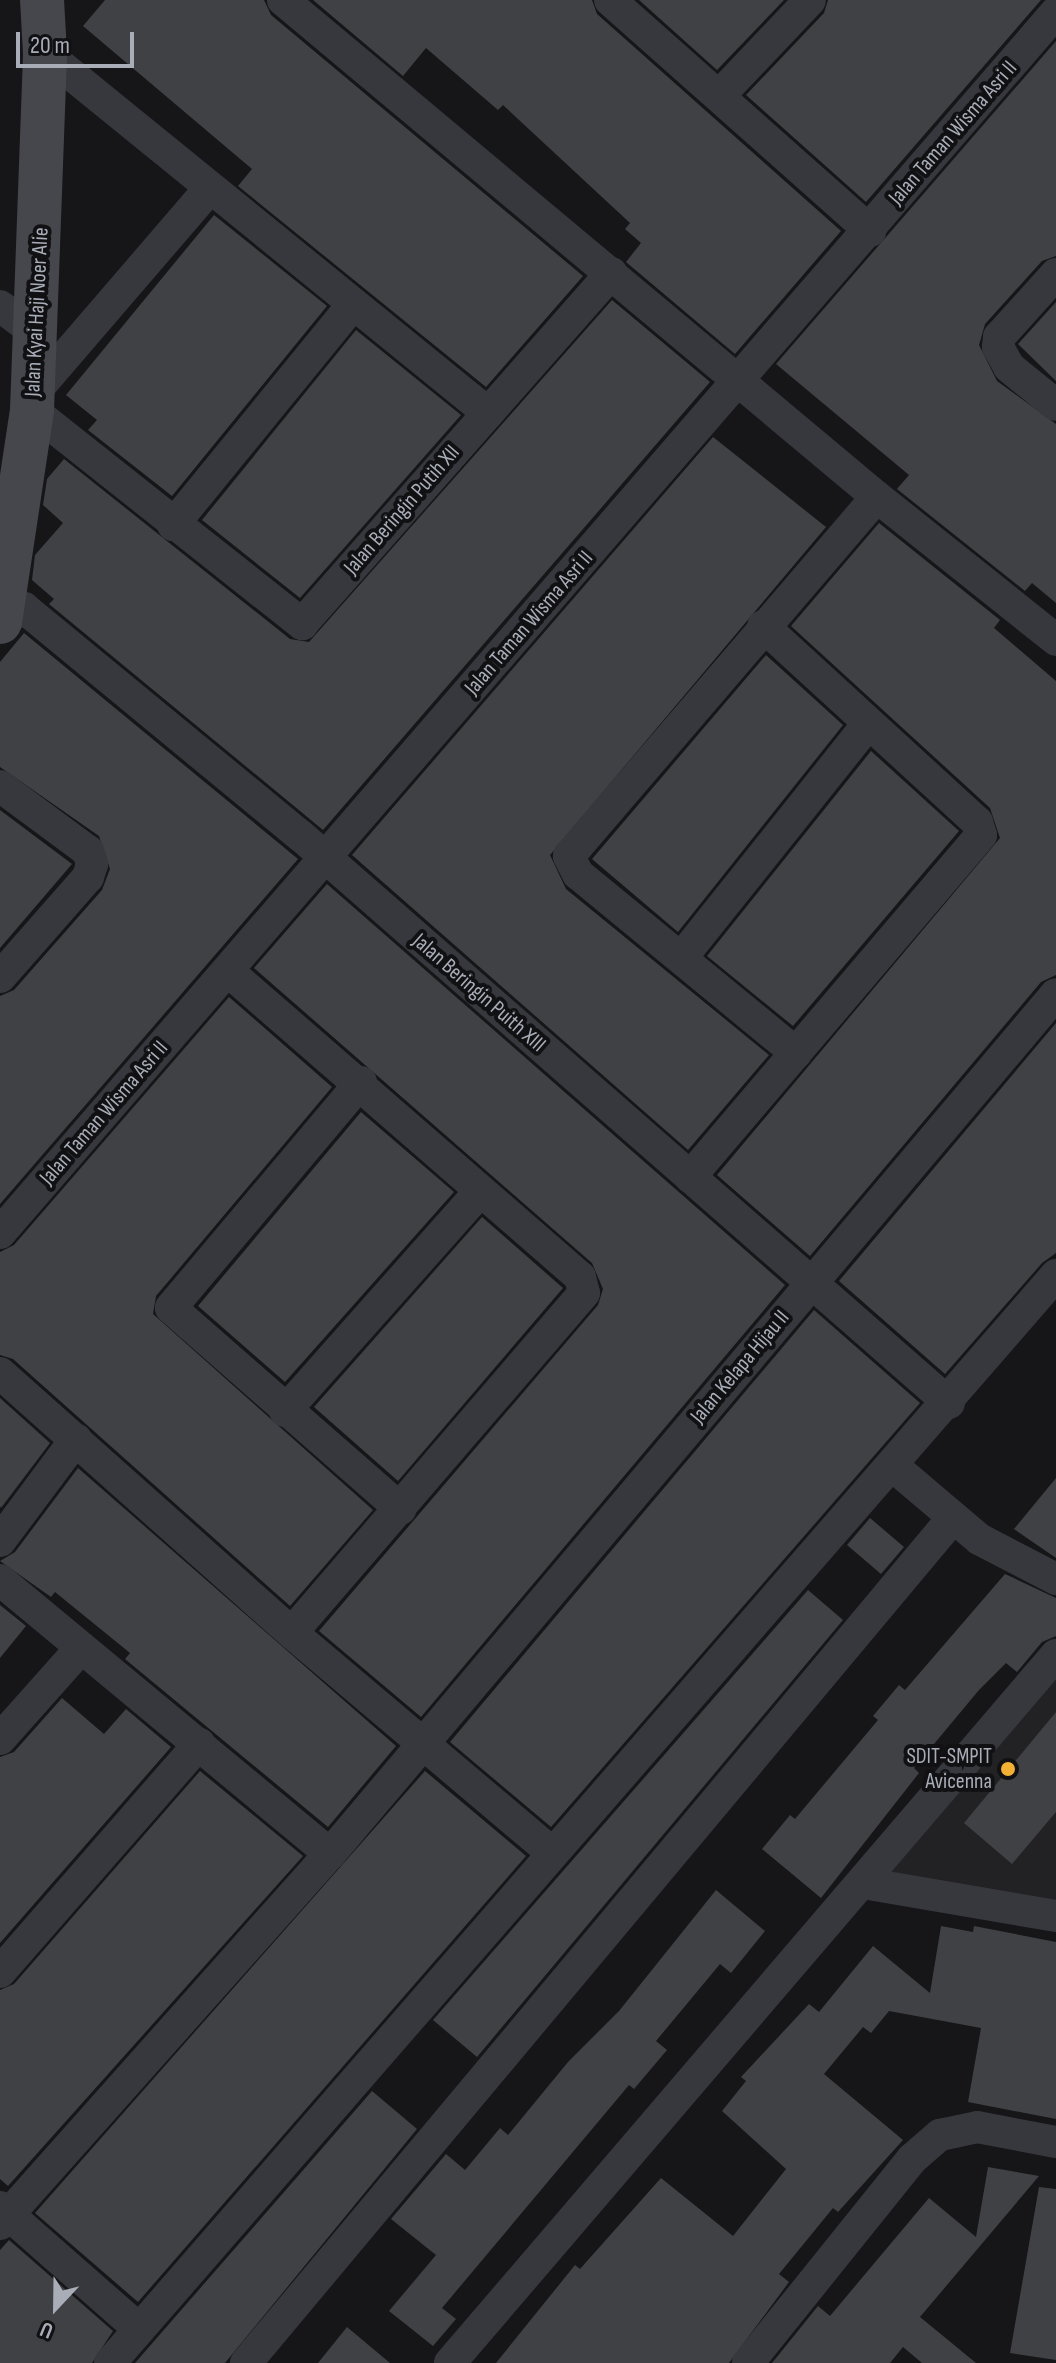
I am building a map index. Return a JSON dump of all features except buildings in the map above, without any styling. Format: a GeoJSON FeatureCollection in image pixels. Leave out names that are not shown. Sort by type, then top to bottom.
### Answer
{"type":"FeatureCollection","features":[{"type":"Feature","properties":{"kind":"street","name":"Jalan Kyai Haji Noer Alie"},"geometry":{"type":"LineString","coordinates":[[0,622],[32,402],[45,53],[42,0]]}},
{"type":"Feature","properties":{"kind":"street"},"geometry":{"type":"LineString","coordinates":[[283,0],[740,379],[877,497],[1056,640]]}},
{"type":"Feature","properties":{"kind":"street"},"geometry":{"type":"LineString","coordinates":[[610,0],[870,231]]}},
{"type":"Feature","properties":{"kind":"street"},"geometry":{"type":"LineString","coordinates":[[719,96],[810,0]]}},
{"type":"Feature","properties":{"kind":"street","name":"Jalan Taman Wisma Asri II"},"geometry":{"type":"LineString","coordinates":[[0,1233],[870,231],[1056,12]]}},
{"type":"Feature","properties":{"kind":"street"},"geometry":{"type":"LineString","coordinates":[[45,53],[488,413]]}},
{"type":"Feature","properties":{"kind":"street"},"geometry":{"type":"LineString","coordinates":[[210,188],[32,402],[173,525],[353,304]]}},
{"type":"Feature","properties":{"kind":"street","name":"Jalan Beringin Putih XII"},"geometry":{"type":"LineString","coordinates":[[173,525],[302,624],[611,273]]}},
{"type":"Feature","properties":{"kind":"street"},"geometry":{"type":"LineString","coordinates":[[1056,274],[999,337],[998,347],[1009,367],[1056,405]]}},
{"type":"Feature","properties":{"kind":"street"},"geometry":{"type":"LineString","coordinates":[[0,306],[36,333]]}},
{"type":"Feature","properties":{"kind":"street"},"geometry":{"type":"LineString","coordinates":[[796,1053],[578,874],[569,856],[763,626],[877,497]]}},
{"type":"Feature","properties":{"kind":"street","name":"Jalan Beringin Puith XIII"},"geometry":{"type":"LineString","coordinates":[[0,622],[24,608],[326,859],[949,1403]]}},
{"type":"Feature","properties":{"kind":"street"},"geometry":{"type":"LineString","coordinates":[[690,1177],[981,835],[977,822],[763,626]]}},
{"type":"Feature","properties":{"kind":"street"},"geometry":{"type":"LineString","coordinates":[[682,957],[868,724]]}},
{"type":"Feature","properties":{"kind":"street"},"geometry":{"type":"LineString","coordinates":[[0,786],[88,851],[92,864],[88,877],[0,977]]}},
{"type":"Feature","properties":{"kind":"street"},"geometry":{"type":"LineString","coordinates":[[228,971],[361,1082],[580,1277],[584,1293],[292,1633]]}},
{"type":"Feature","properties":{"kind":"street","name":"Jalan Kelapa Hijau II"},"geometry":{"type":"LineString","coordinates":[[3,2215],[330,1854],[1056,994]]}},
{"type":"Feature","properties":{"kind":"street"},"geometry":{"type":"LineString","coordinates":[[361,1082],[172,1301],[172,1311],[401,1509]]}},
{"type":"Feature","properties":{"kind":"street"},"geometry":{"type":"LineString","coordinates":[[285,1411],[480,1191]]}},
{"type":"Feature","properties":{"kind":"street"},"geometry":{"type":"LineString","coordinates":[[110,2363],[552,1853],[949,1403],[1056,1275]]}},
{"type":"Feature","properties":{"kind":"street"},"geometry":{"type":"LineString","coordinates":[[0,1373],[292,1633],[425,1742],[552,1853]]}},
{"type":"Feature","properties":{"kind":"street"},"geometry":{"type":"LineString","coordinates":[[0,1541],[76,1439]]}},
{"type":"Feature","properties":{"kind":"street"},"geometry":{"type":"LineString","coordinates":[[893,1466],[964,1528],[1056,1579]]}},
{"type":"Feature","properties":{"kind":"street"},"geometry":{"type":"LineString","coordinates":[[246,2363],[964,1528]]}},
{"type":"Feature","properties":{"kind":"street"},"geometry":{"type":"LineString","coordinates":[[0,1580],[330,1854]]}},
{"type":"Feature","properties":{"kind":"street"},"geometry":{"type":"LineString","coordinates":[[0,1739],[81,1648]]}},
{"type":"Feature","properties":{"kind":"street"},"geometry":{"type":"LineString","coordinates":[[450,2363],[1056,1655]]}},
{"type":"Feature","properties":{"kind":"street"},"geometry":{"type":"LineString","coordinates":[[0,1972],[199,1744]]}},
{"type":"Feature","properties":{"kind":"street"},"geometry":{"type":"LineString","coordinates":[[863,1883],[1056,1916]]}},
{"type":"Feature","properties":{"kind":"street"},"geometry":{"type":"LineString","coordinates":[[748,2363],[912,2159],[940,2135],[977,2127],[1056,2142]]}},
{"type":"Feature","properties":{"kind":"street"},"geometry":{"type":"LineString","coordinates":[[3,2215],[139,2329]]}},
{"type":"Feature","properties":{"kind":"shaded area","name":"SDIT-SMPIT Avicenna"},"geometry":{"type":"Polygon","coordinates":[[[1056,1655],[1056,1916],[863,1883],[1056,1655]]]}},
{"type":"Feature","properties":{"kind":"place","name":"SDIT-SMPIT Avicenna"},"geometry":{"type":"Point","coordinates":[1008,1769]}}]}
